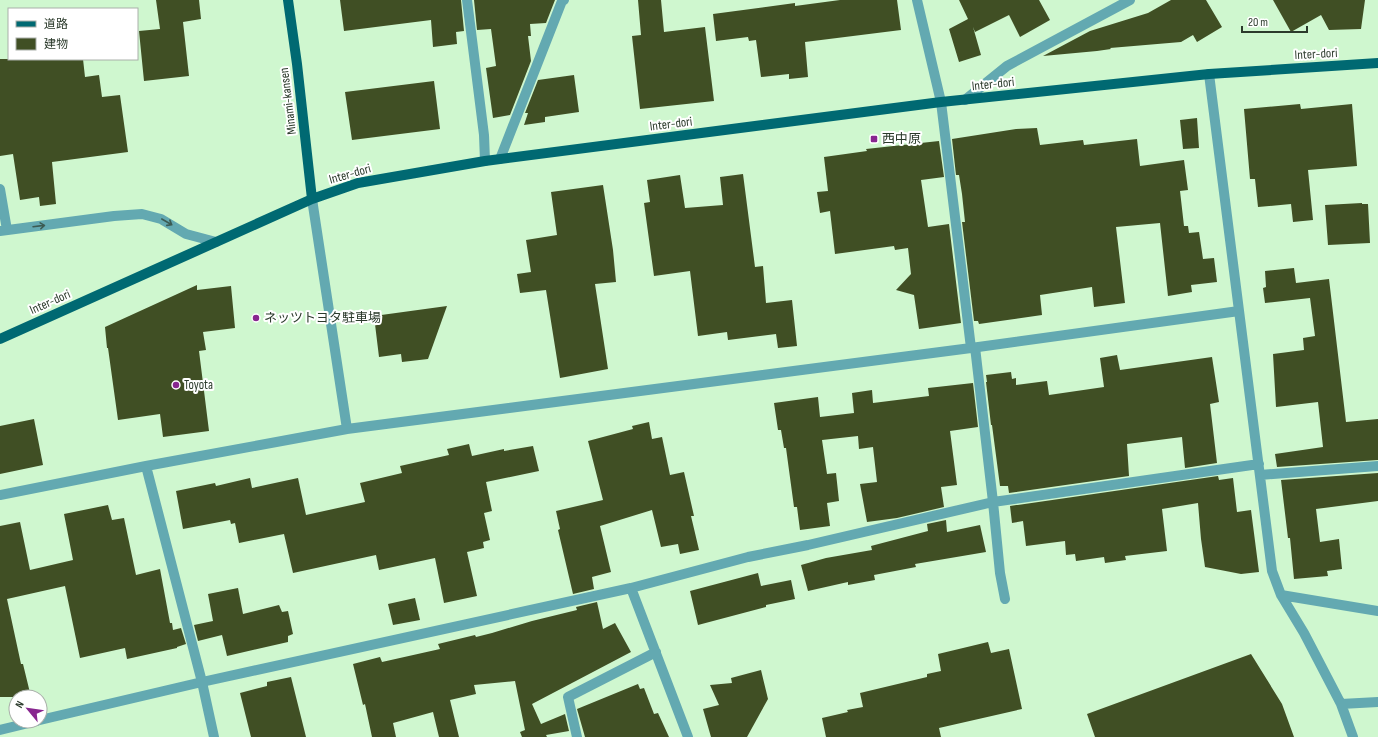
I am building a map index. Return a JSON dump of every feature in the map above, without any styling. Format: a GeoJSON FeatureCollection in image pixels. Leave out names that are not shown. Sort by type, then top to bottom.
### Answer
{"type":"FeatureCollection","features":[{"type":"Feature","properties":{"kind":"main road","name":"Minami-kansen"},"geometry":{"type":"LineString","coordinates":[[288,0],[297,64],[312,199]]}},
{"type":"Feature","properties":{"kind":"main road","name":"Inter-dori"},"geometry":{"type":"LineString","coordinates":[[0,339],[312,199],[358,183],[485,161],[941,102],[1209,74],[1378,63]]}},
{"type":"Feature","properties":{"kind":"street"},"geometry":{"type":"LineString","coordinates":[[467,0],[484,135],[485,161]]}},
{"type":"Feature","properties":{"kind":"street"},"geometry":{"type":"LineString","coordinates":[[500,159],[562,1],[564,0]]}},
{"type":"Feature","properties":{"kind":"street"},"geometry":{"type":"LineString","coordinates":[[917,0],[941,102],[1000,573],[1005,599]]}},
{"type":"Feature","properties":{"kind":"street"},"geometry":{"type":"LineString","coordinates":[[965,100],[1007,66],[1130,0]]}},
{"type":"Feature","properties":{"kind":"street"},"geometry":{"type":"LineString","coordinates":[[1209,74],[1272,571],[1281,595],[1304,633],[1341,704],[1353,737]]}},
{"type":"Feature","properties":{"kind":"street"},"geometry":{"type":"LineString","coordinates":[[0,189],[3,230],[114,216],[142,214],[161,219],[186,234],[216,242]]}},
{"type":"Feature","properties":{"kind":"street"},"geometry":{"type":"LineString","coordinates":[[312,199],[347,429]]}},
{"type":"Feature","properties":{"kind":"street"},"geometry":{"type":"LineString","coordinates":[[0,495],[146,466],[347,429],[973,348],[1239,311]]}},
{"type":"Feature","properties":{"kind":"street"},"geometry":{"type":"LineString","coordinates":[[48,719],[202,682],[631,588],[748,557],[808,545],[992,502],[1259,464]]}},
{"type":"Feature","properties":{"kind":"street"},"geometry":{"type":"LineString","coordinates":[[146,466],[202,682],[214,737]]}},
{"type":"Feature","properties":{"kind":"street"},"geometry":{"type":"LineString","coordinates":[[1260,475],[1378,466]]}},
{"type":"Feature","properties":{"kind":"street"},"geometry":{"type":"LineString","coordinates":[[631,588],[688,737]]}},
{"type":"Feature","properties":{"kind":"street"},"geometry":{"type":"LineString","coordinates":[[1281,595],[1378,611]]}},
{"type":"Feature","properties":{"kind":"street"},"geometry":{"type":"LineString","coordinates":[[577,737],[568,697],[656,652]]}},
{"type":"Feature","properties":{"kind":"street"},"geometry":{"type":"LineString","coordinates":[[1341,704],[1378,702]]}},
{"type":"Feature","properties":{"kind":"building"},"geometry":{"type":"Polygon","coordinates":[[[156,0],[199,0],[201,19],[183,22],[189,76],[144,81],[139,31],[160,29],[156,0]]]}},
{"type":"Feature","properties":{"kind":"building"},"geometry":{"type":"Polygon","coordinates":[[[340,0],[461,0],[464,31],[456,32],[457,44],[433,47],[431,20],[344,31],[340,0]]]}},
{"type":"Feature","properties":{"kind":"building"},"geometry":{"type":"Polygon","coordinates":[[[474,0],[555,0],[546,23],[530,24],[531,36],[528,36],[531,61],[510,115],[493,118],[486,68],[496,66],[491,29],[477,30],[474,0]]]}},
{"type":"Feature","properties":{"kind":"building"},"geometry":{"type":"Polygon","coordinates":[[[638,0],[661,0],[664,32],[705,27],[714,101],[640,109],[632,36],[641,35],[638,0]]]}},
{"type":"Feature","properties":{"kind":"building"},"geometry":{"type":"Polygon","coordinates":[[[840,0],[897,0],[901,30],[805,42],[808,77],[789,79],[789,74],[761,77],[756,40],[749,41],[748,37],[716,41],[713,14],[795,3],[795,6],[840,0]]]}},
{"type":"Feature","properties":{"kind":"building"},"geometry":{"type":"Polygon","coordinates":[[[959,0],[1039,0],[1050,20],[1020,37],[1009,15],[975,32],[973,27],[981,55],[959,62],[949,29],[968,19],[959,0]]]}},
{"type":"Feature","properties":{"kind":"building"},"geometry":{"type":"Polygon","coordinates":[[[1171,0],[1206,0],[1222,27],[1197,42],[1193,35],[1181,42],[1043,56],[1090,31],[1148,13],[1171,0]]]}},
{"type":"Feature","properties":{"kind":"building"},"geometry":{"type":"Polygon","coordinates":[[[1273,0],[1365,0],[1361,29],[1329,30],[1321,15],[1291,32],[1273,0]]]}},
{"type":"Feature","properties":{"kind":"building"},"geometry":{"type":"Polygon","coordinates":[[[0,59],[83,60],[85,77],[99,75],[102,97],[120,95],[128,152],[52,162],[56,204],[40,206],[39,197],[20,200],[13,154],[0,156],[0,59]]]}},
{"type":"Feature","properties":{"kind":"building"},"geometry":{"type":"Polygon","coordinates":[[[574,75],[579,112],[545,117],[545,122],[524,125],[528,113],[525,113],[538,80],[574,75]]]}},
{"type":"Feature","properties":{"kind":"building"},"geometry":{"type":"Polygon","coordinates":[[[434,81],[440,129],[352,140],[345,92],[434,81]]]}},
{"type":"Feature","properties":{"kind":"building"},"geometry":{"type":"Polygon","coordinates":[[[1300,104],[1301,109],[1352,104],[1357,166],[1308,170],[1313,220],[1293,222],[1291,204],[1258,207],[1255,179],[1250,179],[1244,109],[1300,104]]]}},
{"type":"Feature","properties":{"kind":"building"},"geometry":{"type":"Polygon","coordinates":[[[1197,118],[1199,148],[1183,149],[1180,120],[1197,118]]]}},
{"type":"Feature","properties":{"kind":"building"},"geometry":{"type":"Polygon","coordinates":[[[1037,128],[1040,145],[1083,140],[1084,145],[1137,139],[1140,166],[1184,160],[1188,190],[1180,191],[1184,226],[1188,226],[1189,233],[1199,232],[1203,259],[1214,258],[1217,282],[1191,285],[1192,292],[1168,296],[1160,223],[1116,227],[1125,303],[1094,307],[1092,287],[1040,295],[1042,315],[979,324],[978,321],[974,321],[962,222],[965,222],[962,194],[959,175],[956,175],[952,139],[1016,129],[1037,128]]]}},
{"type":"Feature","properties":{"kind":"building"},"geometry":{"type":"Polygon","coordinates":[[[939,141],[944,177],[921,180],[928,227],[949,224],[961,323],[919,329],[914,295],[896,290],[911,274],[908,248],[895,250],[894,246],[835,254],[830,211],[820,213],[817,192],[828,191],[824,157],[867,151],[866,149],[939,141]]]}},
{"type":"Feature","properties":{"kind":"building"},"geometry":{"type":"Polygon","coordinates":[[[743,174],[755,267],[763,266],[766,303],[792,300],[797,346],[778,348],[776,334],[728,340],[727,332],[698,336],[690,271],[654,276],[644,203],[650,202],[647,180],[680,175],[685,208],[723,205],[720,177],[743,174]]]}},
{"type":"Feature","properties":{"kind":"building"},"geometry":{"type":"Polygon","coordinates":[[[603,185],[613,250],[616,282],[595,284],[608,369],[560,378],[546,290],[520,293],[517,274],[531,272],[526,240],[557,235],[551,192],[603,185]]]}},
{"type":"Feature","properties":{"kind":"building"},"geometry":{"type":"Polygon","coordinates":[[[1368,204],[1370,243],[1328,245],[1325,205],[1368,204]]]}},
{"type":"Feature","properties":{"kind":"building"},"geometry":{"type":"Polygon","coordinates":[[[1294,268],[1296,283],[1329,279],[1346,422],[1378,419],[1378,460],[1277,467],[1275,454],[1323,447],[1318,402],[1276,407],[1273,354],[1304,350],[1303,338],[1315,336],[1310,298],[1265,303],[1263,288],[1266,287],[1265,271],[1294,268]]]}},
{"type":"Feature","properties":{"kind":"building"},"geometry":{"type":"Polygon","coordinates":[[[197,285],[197,290],[231,286],[235,328],[203,332],[206,350],[199,351],[209,431],[163,437],[160,414],[118,420],[105,327],[197,285]]]}},
{"type":"Feature","properties":{"kind":"building"},"geometry":{"type":"Polygon","coordinates":[[[447,306],[428,359],[402,362],[401,354],[379,357],[374,316],[447,306]]]}},
{"type":"Feature","properties":{"kind":"building"},"geometry":{"type":"Polygon","coordinates":[[[1117,355],[1120,370],[1212,357],[1219,402],[1210,404],[1217,463],[1185,468],[1182,437],[1127,444],[1129,476],[1009,493],[1008,486],[1000,486],[991,425],[986,375],[1011,372],[1012,379],[1016,378],[1016,385],[1047,381],[1049,395],[1104,387],[1100,358],[1117,355]]]}},
{"type":"Feature","properties":{"kind":"building"},"geometry":{"type":"Polygon","coordinates":[[[973,383],[978,427],[950,431],[957,485],[941,487],[944,507],[897,518],[867,522],[860,484],[877,482],[873,447],[859,449],[858,436],[822,440],[827,474],[836,473],[839,501],[827,503],[830,526],[800,530],[797,507],[794,507],[786,448],[784,448],[781,430],[778,430],[774,403],[818,397],[820,417],[854,413],[852,393],[872,390],[873,403],[929,396],[928,388],[973,383]]]}},
{"type":"Feature","properties":{"kind":"building"},"geometry":{"type":"Polygon","coordinates":[[[34,419],[43,465],[0,474],[0,426],[34,419]]]}},
{"type":"Feature","properties":{"kind":"building"},"geometry":{"type":"Polygon","coordinates":[[[649,422],[652,439],[662,437],[670,475],[684,472],[694,516],[691,516],[699,550],[680,554],[678,544],[661,547],[652,510],[600,526],[611,572],[592,577],[594,589],[573,594],[558,530],[560,529],[556,511],[603,500],[588,441],[633,429],[632,426],[649,422]]]}},
{"type":"Feature","properties":{"kind":"building"},"geometry":{"type":"Polygon","coordinates":[[[469,444],[472,456],[504,449],[504,451],[533,446],[539,471],[486,482],[492,511],[484,513],[490,540],[483,542],[484,548],[467,552],[477,596],[444,603],[435,558],[379,570],[376,555],[293,573],[284,534],[239,543],[235,523],[231,524],[230,520],[183,529],[176,491],[215,483],[216,486],[250,478],[252,488],[298,478],[306,515],[365,502],[360,483],[402,473],[400,466],[449,455],[447,449],[469,444]]]}},
{"type":"Feature","properties":{"kind":"building"},"geometry":{"type":"Polygon","coordinates":[[[1378,473],[1378,501],[1316,509],[1320,542],[1339,539],[1342,569],[1327,571],[1328,576],[1294,579],[1290,538],[1288,538],[1281,480],[1378,473]]]}},
{"type":"Feature","properties":{"kind":"building"},"geometry":{"type":"Polygon","coordinates":[[[1218,476],[1219,480],[1233,478],[1237,512],[1251,510],[1259,572],[1241,574],[1205,567],[1198,503],[1162,509],[1167,551],[1125,556],[1126,560],[1105,563],[1104,557],[1076,561],[1075,554],[1066,555],[1065,541],[1026,546],[1023,521],[1012,523],[1010,506],[1218,476]]]}},
{"type":"Feature","properties":{"kind":"building"},"geometry":{"type":"Polygon","coordinates":[[[108,505],[112,520],[124,518],[136,575],[160,569],[170,623],[172,623],[173,630],[181,628],[186,644],[177,648],[127,659],[125,648],[80,658],[65,586],[7,599],[21,664],[23,664],[29,689],[8,689],[8,697],[0,697],[0,526],[20,522],[30,570],[73,560],[64,514],[108,505]]]}},
{"type":"Feature","properties":{"kind":"building"},"geometry":{"type":"Polygon","coordinates":[[[946,520],[947,532],[980,525],[986,552],[915,564],[916,567],[874,575],[875,580],[848,585],[848,582],[808,591],[801,565],[826,558],[872,550],[871,546],[928,531],[927,524],[946,520]]]}},
{"type":"Feature","properties":{"kind":"building"},"geometry":{"type":"Polygon","coordinates":[[[758,573],[761,586],[791,580],[795,599],[766,605],[766,607],[698,625],[690,591],[758,573]]]}},
{"type":"Feature","properties":{"kind":"building"},"geometry":{"type":"Polygon","coordinates":[[[238,588],[243,614],[279,605],[282,612],[288,611],[293,634],[288,636],[288,642],[227,656],[222,635],[198,641],[194,625],[213,621],[208,594],[238,588]]]}},
{"type":"Feature","properties":{"kind":"building"},"geometry":{"type":"Polygon","coordinates":[[[415,598],[420,620],[393,625],[388,604],[415,598]]]}},
{"type":"Feature","properties":{"kind":"building"},"geometry":{"type":"Polygon","coordinates":[[[597,602],[603,629],[615,623],[631,652],[532,704],[541,724],[565,714],[569,731],[546,735],[547,737],[522,737],[520,732],[525,730],[515,681],[474,685],[476,694],[450,700],[459,737],[439,737],[433,712],[393,723],[396,737],[372,737],[365,704],[363,705],[353,664],[380,657],[382,662],[440,649],[438,644],[475,635],[476,637],[492,633],[577,610],[576,607],[597,602]]]}},
{"type":"Feature","properties":{"kind":"building"},"geometry":{"type":"Polygon","coordinates":[[[988,642],[991,653],[1009,649],[1022,709],[939,728],[941,737],[826,737],[822,718],[848,712],[847,710],[863,707],[860,693],[927,677],[927,674],[941,671],[938,654],[988,642]]]}},
{"type":"Feature","properties":{"kind":"building"},"geometry":{"type":"Polygon","coordinates":[[[1251,654],[1282,704],[1294,737],[1095,737],[1087,714],[1251,654]]]}},
{"type":"Feature","properties":{"kind":"building"},"geometry":{"type":"Polygon","coordinates":[[[761,670],[768,699],[747,737],[711,737],[703,709],[719,705],[710,685],[732,683],[731,678],[761,670]]]}},
{"type":"Feature","properties":{"kind":"building"},"geometry":{"type":"Polygon","coordinates":[[[291,677],[306,737],[251,737],[240,693],[267,686],[267,682],[291,677]]]}},
{"type":"Feature","properties":{"kind":"building"},"geometry":{"type":"Polygon","coordinates":[[[638,684],[640,689],[644,688],[654,714],[658,713],[669,737],[585,737],[577,709],[638,684]]]}},
{"type":"Feature","properties":{"kind":"place","name":"西中原"},"geometry":{"type":"Point","coordinates":[874,139]}},
{"type":"Feature","properties":{"kind":"place","name":"ネッツトヨタ駐車場"},"geometry":{"type":"Point","coordinates":[256,318]}},
{"type":"Feature","properties":{"kind":"place","name":"Toyota"},"geometry":{"type":"Point","coordinates":[176,385]}}]}
